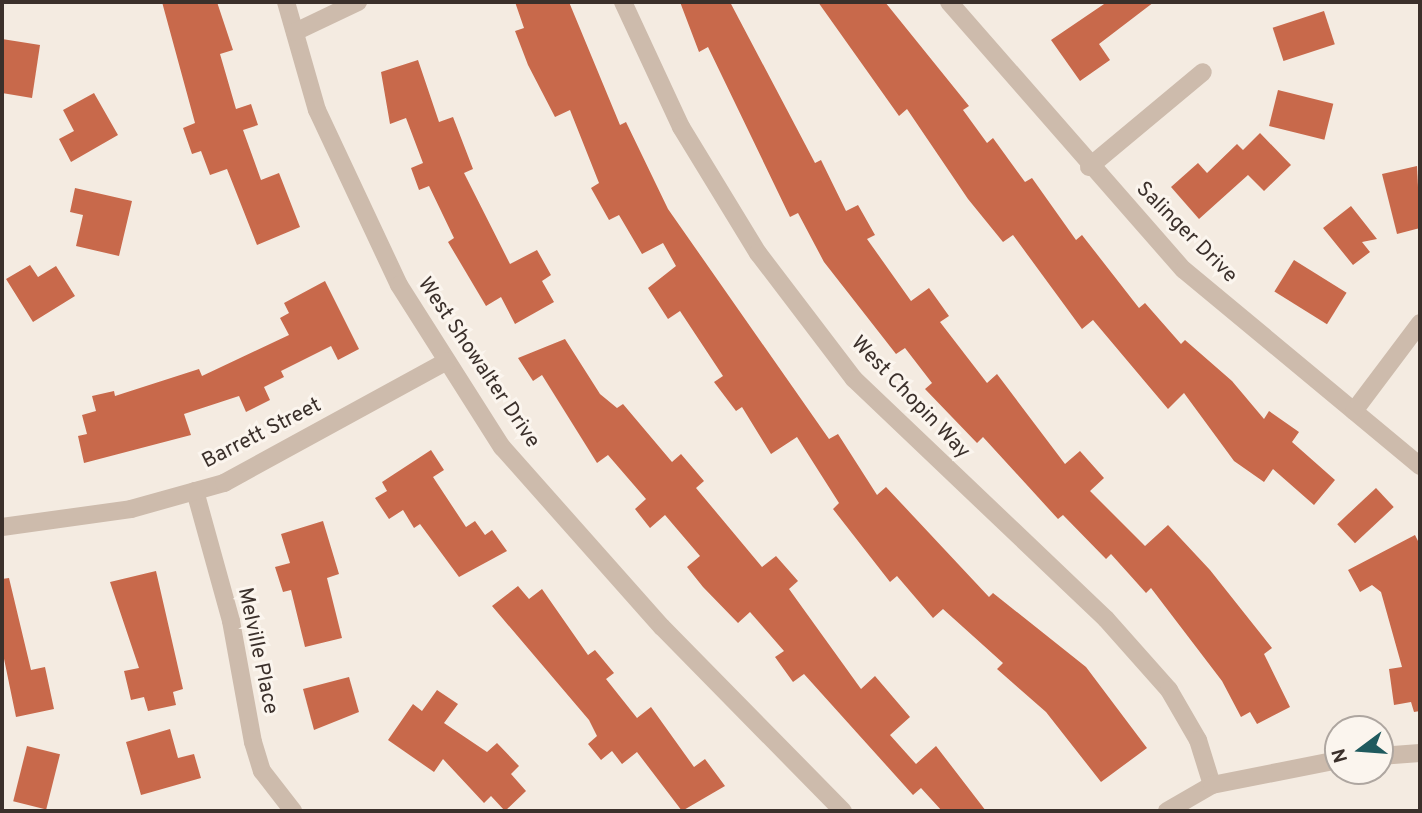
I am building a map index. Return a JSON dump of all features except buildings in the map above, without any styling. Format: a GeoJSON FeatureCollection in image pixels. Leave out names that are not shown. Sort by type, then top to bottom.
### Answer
{"type":"FeatureCollection","features":[{"type":"Feature","properties":{"kind":"street","name":"West Showalter Drive"},"geometry":{"type":"LineString","coordinates":[[286,2],[317,110],[399,285],[502,447],[662,627],[843,811]]}},
{"type":"Feature","properties":{"kind":"street"},"geometry":{"type":"LineString","coordinates":[[295,32],[358,2]]}},
{"type":"Feature","properties":{"kind":"street","name":"West Chopin Way"},"geometry":{"type":"LineString","coordinates":[[624,2],[681,127],[766,264],[853,379],[1105,619],[1169,690],[1198,740],[1212,785]]}},
{"type":"Feature","properties":{"kind":"street","name":"Salinger Drive"},"geometry":{"type":"LineString","coordinates":[[949,2],[1089,167],[1184,270],[1420,466]]}},
{"type":"Feature","properties":{"kind":"street"},"geometry":{"type":"LineString","coordinates":[[1089,167],[1203,72]]}},
{"type":"Feature","properties":{"kind":"street"},"geometry":{"type":"LineString","coordinates":[[1354,411],[1420,323]]}},
{"type":"Feature","properties":{"kind":"street","name":"Barrett Street"},"geometry":{"type":"LineString","coordinates":[[2,527],[131,509],[194,491],[260,466],[447,361]]}},
{"type":"Feature","properties":{"kind":"street","name":"Melville Place"},"geometry":{"type":"LineString","coordinates":[[194,491],[231,621],[253,742],[262,771],[293,811]]}},
{"type":"Feature","properties":{"kind":"street"},"geometry":{"type":"LineString","coordinates":[[1394,755],[1420,753]]}},
{"type":"Feature","properties":{"kind":"street"},"geometry":{"type":"LineString","coordinates":[[1167,811],[1212,785],[1324,763]]}}]}
